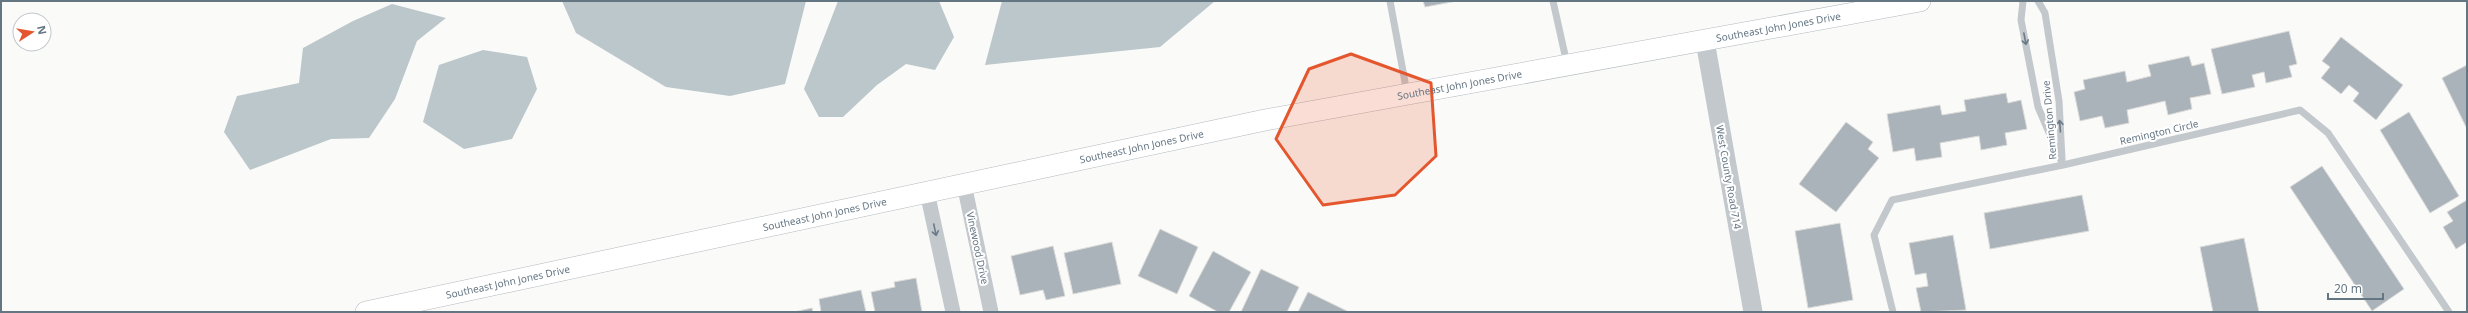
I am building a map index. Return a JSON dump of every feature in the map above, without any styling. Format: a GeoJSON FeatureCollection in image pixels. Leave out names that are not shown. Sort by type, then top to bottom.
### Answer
{"type":"FeatureCollection","features":[{"type":"Feature","properties":{"kind":"main road","name":"Southeast John Jones Drive"},"geometry":{"type":"LineString","coordinates":[[366,312],[1265,120],[1920,1]]}},
{"type":"Feature","properties":{"kind":"street","name":"West County Road 714"},"geometry":{"type":"LineString","coordinates":[[1705,41],[1753,312]]}},
{"type":"Feature","properties":{"kind":"street","name":"Vinewood Drive"},"geometry":{"type":"LineString","coordinates":[[964,184],[992,312]]}},
{"type":"Feature","properties":{"kind":"street"},"geometry":{"type":"LineString","coordinates":[[927,192],[953,312]]}},
{"type":"Feature","properties":{"kind":"lane"},"geometry":{"type":"LineString","coordinates":[[1390,1],[1407,94]]}},
{"type":"Feature","properties":{"kind":"lane"},"geometry":{"type":"LineString","coordinates":[[1553,1],[1567,66]]}},
{"type":"Feature","properties":{"kind":"lane","name":"Remington Drive"},"geometry":{"type":"LineString","coordinates":[[2023,1],[2021,20],[2038,107],[2063,165]]}},
{"type":"Feature","properties":{"kind":"lane","name":"Remington Drive"},"geometry":{"type":"LineString","coordinates":[[2038,1],[2045,13],[2059,102],[2063,165]]}},
{"type":"Feature","properties":{"kind":"lane","name":"Remington Circle"},"geometry":{"type":"LineString","coordinates":[[1893,312],[1874,235],[1892,200],[2063,165],[2300,110],[2328,133],[2449,312]]}},
{"type":"Feature","properties":{"kind":"highlighted area"},"geometry":{"type":"Polygon","coordinates":[[[1351,54],[1431,83],[1436,156],[1395,195],[1323,205],[1276,139],[1309,69],[1351,54]]]}},
{"type":"Feature","properties":{"kind":"shaded area"},"geometry":{"type":"Polygon","coordinates":[[[562,1],[806,1],[785,84],[730,96],[666,87],[576,33],[562,1]]]}},
{"type":"Feature","properties":{"kind":"shaded area"},"geometry":{"type":"Polygon","coordinates":[[[838,1],[939,1],[954,37],[935,70],[906,64],[877,85],[843,117],[819,117],[804,89],[838,1]]]}},
{"type":"Feature","properties":{"kind":"shaded area"},"geometry":{"type":"Polygon","coordinates":[[[1002,1],[1215,1],[1160,47],[985,65],[1002,1]]]}},
{"type":"Feature","properties":{"kind":"shaded area"},"geometry":{"type":"Polygon","coordinates":[[[392,4],[446,18],[417,41],[395,99],[369,138],[331,139],[250,170],[224,132],[237,96],[299,83],[303,48],[353,21],[392,4]]]}},
{"type":"Feature","properties":{"kind":"shaded area"},"geometry":{"type":"Polygon","coordinates":[[[483,50],[527,57],[537,89],[512,139],[464,149],[423,122],[439,65],[483,50]]]}},
{"type":"Feature","properties":{"kind":"building"},"geometry":{"type":"Polygon","coordinates":[[[1423,1],[1457,1],[1425,7],[1423,1]]]}},
{"type":"Feature","properties":{"kind":"building"},"geometry":{"type":"Polygon","coordinates":[[[2289,31],[2297,64],[2289,66],[2292,77],[2266,83],[2264,72],[2252,75],[2255,87],[2222,94],[2211,49],[2289,31]]]}},
{"type":"Feature","properties":{"kind":"building"},"geometry":{"type":"Polygon","coordinates":[[[2341,37],[2403,85],[2376,120],[2353,101],[2359,93],[2349,85],[2341,94],[2321,78],[2330,67],[2322,61],[2341,37]]]}},
{"type":"Feature","properties":{"kind":"building"},"geometry":{"type":"Polygon","coordinates":[[[2189,56],[2192,66],[2204,63],[2211,94],[2190,98],[2192,109],[2168,115],[2165,101],[2127,110],[2129,123],[2105,128],[2102,116],[2080,121],[2074,92],[2085,89],[2083,80],[2125,71],[2127,82],[2151,76],[2148,65],[2189,56]]]}},
{"type":"Feature","properties":{"kind":"building"},"geometry":{"type":"Polygon","coordinates":[[[2467,65],[2467,129],[2442,78],[2467,65]]]}},
{"type":"Feature","properties":{"kind":"building"},"geometry":{"type":"Polygon","coordinates":[[[2006,93],[2008,103],[2021,100],[2027,129],[2005,133],[2007,145],[1981,150],[1979,136],[1940,143],[1942,157],[1916,161],[1914,148],[1893,152],[1887,114],[1940,105],[1942,115],[1966,111],[1964,100],[2006,93]]]}},
{"type":"Feature","properties":{"kind":"building"},"geometry":{"type":"Polygon","coordinates":[[[2409,112],[2459,196],[2430,213],[2380,130],[2409,112]]]}},
{"type":"Feature","properties":{"kind":"building"},"geometry":{"type":"Polygon","coordinates":[[[1846,122],[1873,142],[1868,149],[1879,158],[1836,212],[1799,184],[1846,122]]]}},
{"type":"Feature","properties":{"kind":"building"},"geometry":{"type":"Polygon","coordinates":[[[2322,166],[2404,289],[2372,311],[2290,187],[2322,166]]]}},
{"type":"Feature","properties":{"kind":"building"},"geometry":{"type":"Polygon","coordinates":[[[2082,195],[2089,231],[1990,249],[1984,213],[2082,195]]]}},
{"type":"Feature","properties":{"kind":"building"},"geometry":{"type":"Polygon","coordinates":[[[2467,200],[2467,242],[2456,249],[2443,227],[2453,221],[2447,212],[2467,200]]]}},
{"type":"Feature","properties":{"kind":"building"},"geometry":{"type":"Polygon","coordinates":[[[1840,223],[1853,300],[1808,308],[1795,231],[1840,223]]]}},
{"type":"Feature","properties":{"kind":"building"},"geometry":{"type":"Polygon","coordinates":[[[1160,229],[1198,247],[1177,294],[1138,276],[1160,229]]]}},
{"type":"Feature","properties":{"kind":"building"},"geometry":{"type":"Polygon","coordinates":[[[1953,235],[1966,310],[1921,312],[1916,288],[1928,286],[1926,273],[1915,275],[1909,243],[1953,235]]]}},
{"type":"Feature","properties":{"kind":"building"},"geometry":{"type":"Polygon","coordinates":[[[2244,238],[2259,312],[2213,312],[2200,247],[2244,238]]]}},
{"type":"Feature","properties":{"kind":"building"},"geometry":{"type":"Polygon","coordinates":[[[1112,242],[1121,284],[1073,294],[1064,253],[1112,242]]]}},
{"type":"Feature","properties":{"kind":"building"},"geometry":{"type":"Polygon","coordinates":[[[1053,246],[1065,296],[1046,300],[1043,290],[1020,295],[1011,256],[1053,246]]]}},
{"type":"Feature","properties":{"kind":"building"},"geometry":{"type":"Polygon","coordinates":[[[1213,251],[1251,272],[1229,312],[1218,312],[1189,296],[1213,251]]]}},
{"type":"Feature","properties":{"kind":"building"},"geometry":{"type":"Polygon","coordinates":[[[1261,269],[1299,287],[1287,312],[1241,312],[1261,269]]]}},
{"type":"Feature","properties":{"kind":"building"},"geometry":{"type":"Polygon","coordinates":[[[916,278],[922,312],[875,312],[871,292],[895,287],[894,282],[916,278]]]}},
{"type":"Feature","properties":{"kind":"building"},"geometry":{"type":"Polygon","coordinates":[[[861,290],[866,312],[821,312],[819,299],[861,290]]]}},
{"type":"Feature","properties":{"kind":"building"},"geometry":{"type":"Polygon","coordinates":[[[1308,292],[1347,311],[1298,312],[1308,292]]]}},
{"type":"Feature","properties":{"kind":"building"},"geometry":{"type":"Polygon","coordinates":[[[812,308],[813,312],[794,312],[812,308]]]}}]}
